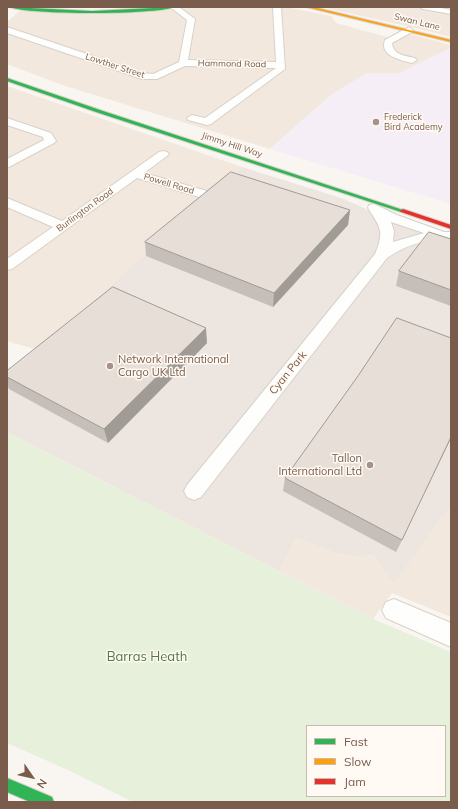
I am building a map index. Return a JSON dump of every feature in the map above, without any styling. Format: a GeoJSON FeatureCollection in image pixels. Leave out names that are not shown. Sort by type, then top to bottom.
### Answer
{"type":"FeatureCollection","features":[{"type":"Feature","properties":{"kind":"main road"},"geometry":{"type":"LineString","coordinates":[[7,16],[14,7],[138,11],[173,7]]}},
{"type":"Feature","properties":{"kind":"main road","name":"Swan Lane"},"geometry":{"type":"LineString","coordinates":[[308,7],[451,41]]}},
{"type":"Feature","properties":{"kind":"main road","name":"Jimmy Hill Way"},"geometry":{"type":"LineString","coordinates":[[7,70],[220,141]]}},
{"type":"Feature","properties":{"kind":"main road","name":"Jimmy Hill Way"},"geometry":{"type":"LineString","coordinates":[[7,79],[356,197],[450,233]]}},
{"type":"Feature","properties":{"kind":"main road"},"geometry":{"type":"LineString","coordinates":[[7,785],[47,802]]}},
{"type":"Feature","properties":{"kind":"street"},"geometry":{"type":"LineString","coordinates":[[173,7],[191,19],[183,63]]}},
{"type":"Feature","properties":{"kind":"street"},"geometry":{"type":"LineString","coordinates":[[192,118],[207,122],[280,69],[277,7]]}},
{"type":"Feature","properties":{"kind":"street"},"geometry":{"type":"LineString","coordinates":[[423,7],[451,12]]}},
{"type":"Feature","properties":{"kind":"street","name":"Lowther Street"},"geometry":{"type":"LineString","coordinates":[[7,30],[142,76],[154,77],[183,63]]}},
{"type":"Feature","properties":{"kind":"street"},"geometry":{"type":"LineString","coordinates":[[409,30],[388,42],[390,51],[395,55],[412,60]]}},
{"type":"Feature","properties":{"kind":"street"},"geometry":{"type":"LineString","coordinates":[[383,61],[395,55]]}},
{"type":"Feature","properties":{"kind":"street","name":"Hammond Road"},"geometry":{"type":"LineString","coordinates":[[183,63],[281,65]]}},
{"type":"Feature","properties":{"kind":"street"},"geometry":{"type":"LineString","coordinates":[[7,121],[47,135],[50,138],[50,141],[7,164]]}},
{"type":"Feature","properties":{"kind":"street","name":"Burlington Road"},"geometry":{"type":"LineString","coordinates":[[7,266],[163,154]]}},
{"type":"Feature","properties":{"kind":"street","name":"Powell Road"},"geometry":{"type":"LineString","coordinates":[[135,174],[203,194]]}},
{"type":"Feature","properties":{"kind":"street","name":"Cyan Park"},"geometry":{"type":"LineString","coordinates":[[356,197],[392,218],[450,233]]}},
{"type":"Feature","properties":{"kind":"street"},"geometry":{"type":"LineString","coordinates":[[7,202],[63,226]]}},
{"type":"Feature","properties":{"kind":"street","name":"Cyan Park"},"geometry":{"type":"LineString","coordinates":[[194,491],[382,255],[388,241],[388,233],[382,218],[374,208]]}},
{"type":"Feature","properties":{"kind":"street","name":"Cyan Park"},"geometry":{"type":"LineString","coordinates":[[382,255],[395,246],[411,239],[450,233]]}},
{"type":"Feature","properties":{"kind":"street"},"geometry":{"type":"LineString","coordinates":[[394,610],[451,635]]}},
{"type":"Feature","properties":{"kind":"shaded area"},"geometry":{"type":"Polygon","coordinates":[[[188,7],[291,8],[331,16],[336,23],[398,40],[407,35],[413,35],[451,45],[451,48],[400,73],[367,73],[331,95],[270,149],[62,85],[7,64],[7,22],[20,11],[65,14],[148,13],[188,7]]]}},
{"type":"Feature","properties":{"kind":"shaded area"},"geometry":{"type":"Polygon","coordinates":[[[322,7],[451,7],[451,37],[424,30],[322,7]]]}},
{"type":"Feature","properties":{"kind":"shaded area","name":"Frederick Bird Academy"},"geometry":{"type":"Polygon","coordinates":[[[451,48],[451,204],[270,149],[331,95],[367,73],[400,73],[451,48]]]}},
{"type":"Feature","properties":{"kind":"shaded area"},"geometry":{"type":"Polygon","coordinates":[[[7,86],[242,167],[38,350],[7,341],[7,86]]]}},
{"type":"Feature","properties":{"kind":"shaded area"},"geometry":{"type":"Polygon","coordinates":[[[242,167],[344,199],[392,221],[451,240],[451,505],[394,583],[373,555],[355,557],[336,553],[296,538],[279,571],[7,432],[7,378],[242,167]]]}},
{"type":"Feature","properties":{"kind":"shaded area"},"geometry":{"type":"Polygon","coordinates":[[[451,505],[451,617],[392,593],[373,619],[279,571],[296,538],[336,553],[355,557],[373,555],[394,582],[451,505]]]}},
{"type":"Feature","properties":{"kind":"green space","name":"Barras Heath"},"geometry":{"type":"Polygon","coordinates":[[[7,432],[373,619],[451,652],[451,802],[133,802],[68,770],[7,743],[7,432]]]}},
{"type":"Feature","properties":{"kind":"building"},"geometry":{"type":"Polygon","coordinates":[[[231,172],[350,210],[274,293],[145,242],[231,172]]]}},
{"type":"Feature","properties":{"kind":"building"},"geometry":{"type":"Polygon","coordinates":[[[429,232],[451,239],[451,290],[399,271],[429,232]]]}},
{"type":"Feature","properties":{"kind":"building","name":"Network International Cargo UK Ltd"},"geometry":{"type":"Polygon","coordinates":[[[113,287],[206,328],[104,429],[7,377],[7,371],[113,287]]]}},
{"type":"Feature","properties":{"kind":"building","name":"Tallon International Ltd"},"geometry":{"type":"Polygon","coordinates":[[[397,318],[451,338],[451,437],[402,540],[285,478],[358,376],[397,318]]]}},
{"type":"Feature","properties":{"kind":"traffic: fast"},"geometry":{"type":"LineString","coordinates":[[12,7],[52,11],[92,12],[132,11],[172,7]]}},
{"type":"Feature","properties":{"kind":"traffic: fast"},"geometry":{"type":"LineString","coordinates":[[7,79],[98,111],[403,211]]}},
{"type":"Feature","properties":{"kind":"traffic: fast"},"geometry":{"type":"LineString","coordinates":[[7,785],[47,802]]}},
{"type":"Feature","properties":{"kind":"traffic: slow"},"geometry":{"type":"LineString","coordinates":[[308,7],[451,41]]}},
{"type":"Feature","properties":{"kind":"traffic: jam"},"geometry":{"type":"LineString","coordinates":[[403,211],[451,227]]}},
{"type":"Feature","properties":{"kind":"place","name":"Frederick Bird Academy"},"geometry":{"type":"Point","coordinates":[376,122]}},
{"type":"Feature","properties":{"kind":"place","name":"Network International Cargo UK Ltd"},"geometry":{"type":"Point","coordinates":[110,366]}},
{"type":"Feature","properties":{"kind":"place","name":"Tallon International Ltd"},"geometry":{"type":"Point","coordinates":[370,465]}}]}
